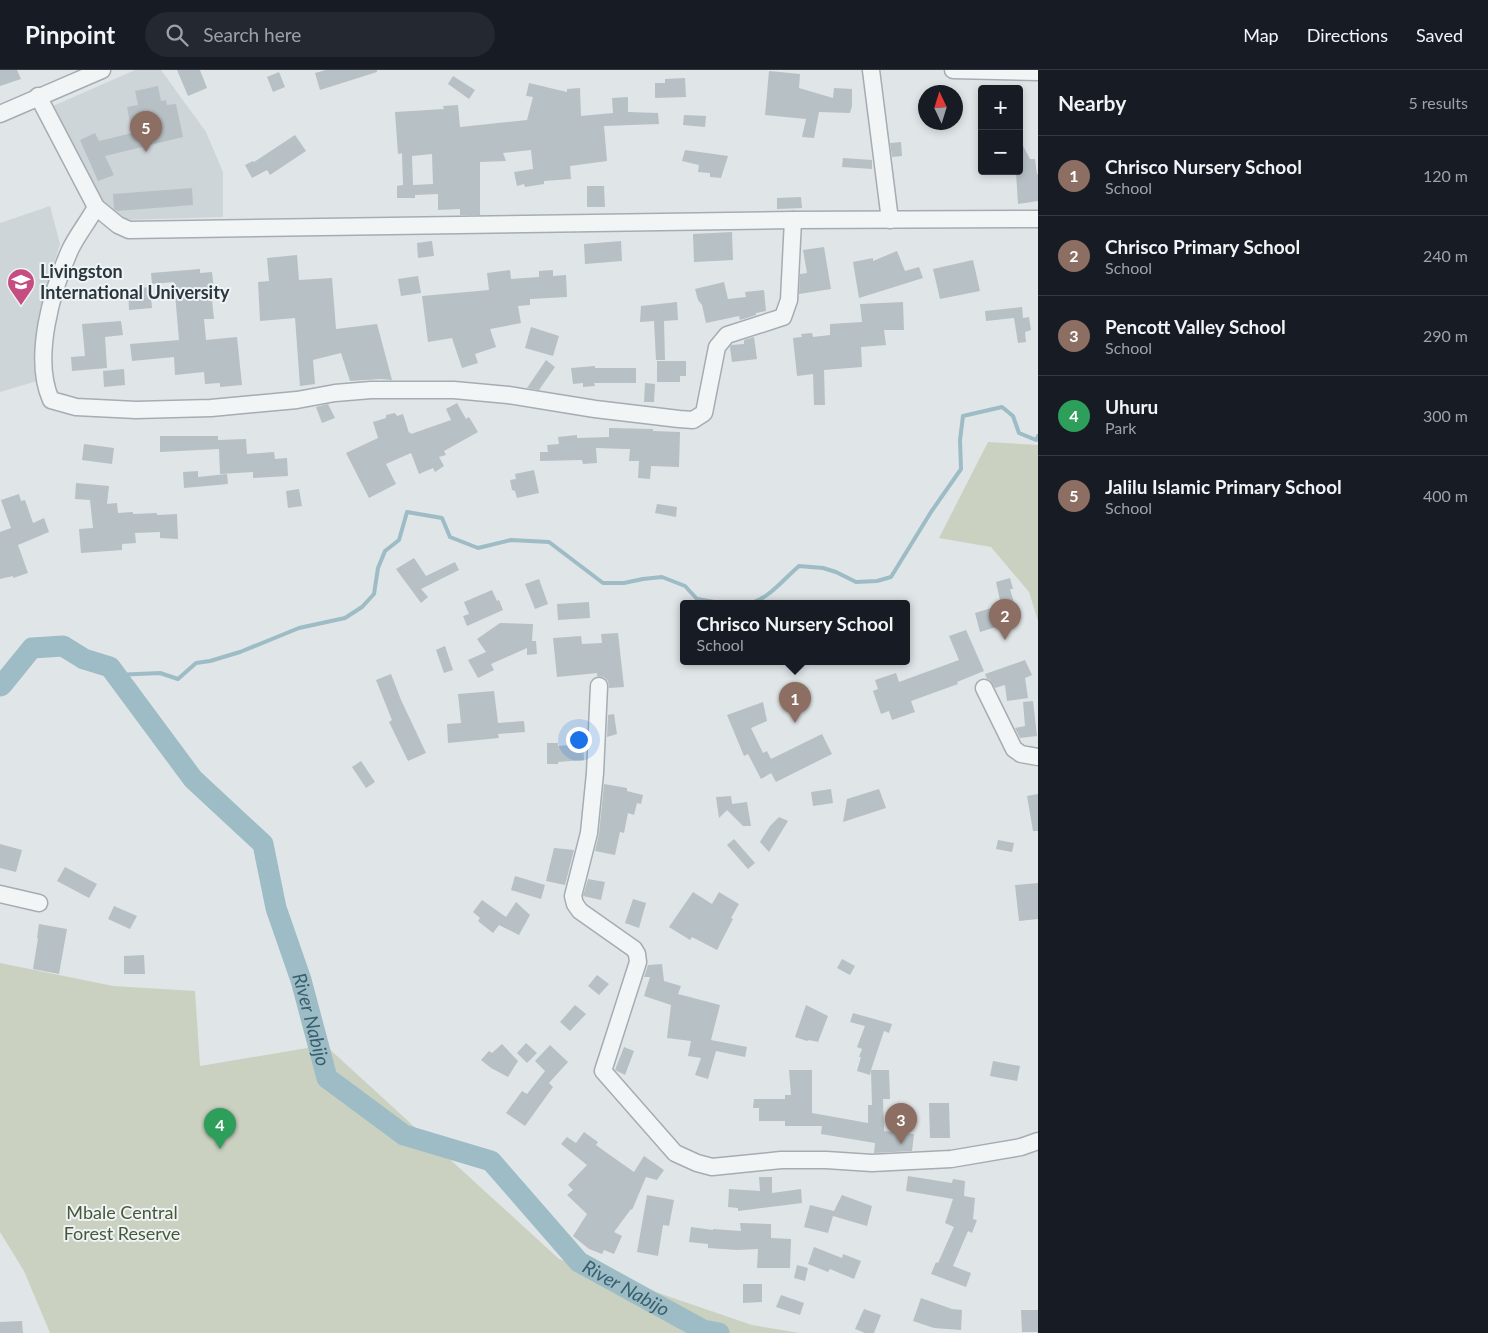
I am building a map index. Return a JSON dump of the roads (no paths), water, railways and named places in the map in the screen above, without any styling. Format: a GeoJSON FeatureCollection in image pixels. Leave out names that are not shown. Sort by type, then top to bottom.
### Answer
{"type":"FeatureCollection","features":[{"type":"Feature","properties":{"kind":"street"},"geometry":{"type":"LineString","coordinates":[[0,114],[102,70]]}},
{"type":"Feature","properties":{"kind":"street"},"geometry":{"type":"LineString","coordinates":[[871,70],[890,220]]}},
{"type":"Feature","properties":{"kind":"street"},"geometry":{"type":"LineString","coordinates":[[953,70],[1038,72]]}},
{"type":"Feature","properties":{"kind":"street"},"geometry":{"type":"LineString","coordinates":[[38,96],[96,207],[118,226],[129,230],[793,220],[1038,219]]}},
{"type":"Feature","properties":{"kind":"street"},"geometry":{"type":"LineString","coordinates":[[96,207],[71,248],[57,282],[47,321],[43,366],[46,388],[51,400],[76,407],[136,410],[211,408],[297,400],[335,393],[371,390],[454,390],[508,395],[595,409],[693,420],[704,413],[717,347],[728,334],[783,317],[789,300],[793,220]]}},
{"type":"Feature","properties":{"kind":"street"},"geometry":{"type":"LineString","coordinates":[[599,686],[595,773],[589,833],[574,896],[575,904],[580,911],[634,949],[637,954],[638,962],[603,1072],[675,1154],[712,1167],[781,1160],[872,1163],[951,1159],[1022,1147],[1038,1141]]}},
{"type":"Feature","properties":{"kind":"street"},"geometry":{"type":"LineString","coordinates":[[984,688],[1014,749],[1021,754],[1038,757]]}},
{"type":"Feature","properties":{"kind":"street"},"geometry":{"type":"LineString","coordinates":[[0,894],[39,903]]}},
{"type":"Feature","properties":{"kind":"waterway"},"geometry":{"type":"LineString","coordinates":[[759,600],[771,592],[799,566],[823,568],[856,582],[877,581],[891,577],[931,512],[961,469],[960,440],[963,416],[1002,407],[1013,416],[1019,433],[1036,440],[1038,436]]}},
{"type":"Feature","properties":{"kind":"waterway"},"geometry":{"type":"LineString","coordinates":[[115,675],[160,673],[178,679],[196,663],[240,652],[299,628],[345,618],[362,607],[374,594],[378,568],[385,551],[399,540],[407,512],[442,518],[450,537],[478,548],[511,540],[549,542],[603,583],[624,583],[662,577],[685,586],[697,599],[704,600]]}},
{"type":"Feature","properties":{"kind":"waterway","name":"River Nabijo"},"geometry":{"type":"LineString","coordinates":[[0,686],[32,648],[63,646],[84,659],[110,667],[193,779],[263,844],[276,908],[301,980],[327,1078],[404,1135],[491,1161],[579,1262],[703,1330],[719,1333]]}},
{"type":"Feature","properties":{"kind":"place","name":"Jalilu Islamic Primary School"},"geometry":{"type":"Point","coordinates":[146,152]}},
{"type":"Feature","properties":{"kind":"place","name":"Livingston International University"},"geometry":{"type":"Point","coordinates":[21,306]}},
{"type":"Feature","properties":{"kind":"place","name":"Chrisco Primary School"},"geometry":{"type":"Point","coordinates":[1005,640]}},
{"type":"Feature","properties":{"kind":"place","name":"Chrisco Nursery School"},"geometry":{"type":"Point","coordinates":[795,723]}},
{"type":"Feature","properties":{"kind":"place","name":"Pencott Valley School"},"geometry":{"type":"Point","coordinates":[901,1144]}},
{"type":"Feature","properties":{"kind":"place","name":"Uhuru"},"geometry":{"type":"Point","coordinates":[220,1149]}},
{"type":"Feature","properties":{"kind":"park label","name":"Mbale Central Forest Reserve"},"geometry":{"type":"Point","coordinates":[122,1223]}}]}
